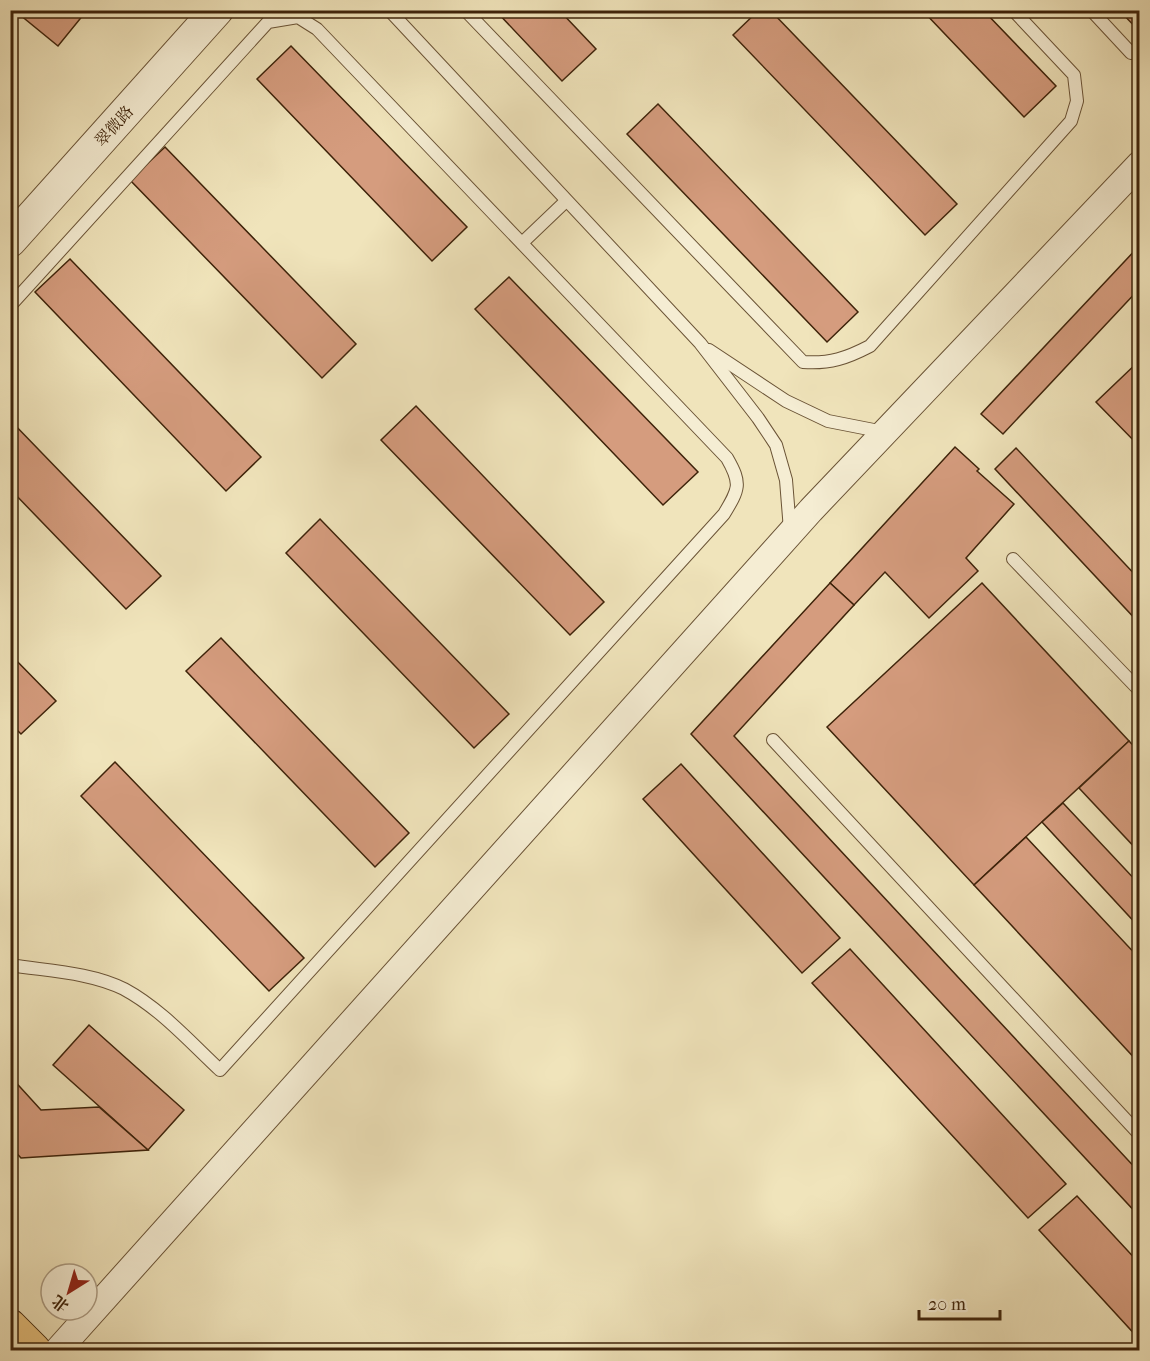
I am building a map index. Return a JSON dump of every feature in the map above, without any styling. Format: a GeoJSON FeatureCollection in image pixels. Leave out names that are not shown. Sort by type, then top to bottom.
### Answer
{"type":"FeatureCollection","features":[{"type":"Feature","properties":{"kind":"main road"},"geometry":{"type":"LineString","coordinates":[[10,1326],[34,1350]]}},
{"type":"Feature","properties":{"kind":"street","name":"翠微路"},"geometry":{"type":"LineString","coordinates":[[10,241],[217,10]]}},
{"type":"Feature","properties":{"kind":"street"},"geometry":{"type":"LineString","coordinates":[[58,1350],[790,535],[1140,164]]}},
{"type":"Feature","properties":{"kind":"lane"},"geometry":{"type":"LineString","coordinates":[[389,10],[700,343],[776,445],[786,480],[790,535]]}},
{"type":"Feature","properties":{"kind":"lane"},"geometry":{"type":"LineString","coordinates":[[465,10],[803,362],[826,363],[845,359],[870,346],[1071,121],[1077,101],[1074,75],[1013,10]]}},
{"type":"Feature","properties":{"kind":"lane"},"geometry":{"type":"LineString","coordinates":[[1091,10],[1131,53]]}},
{"type":"Feature","properties":{"kind":"lane"},"geometry":{"type":"LineString","coordinates":[[10,306],[268,22],[298,17],[317,29],[522,243],[727,458],[738,477],[737,492],[724,514],[220,1070],[154,1008],[122,988],[90,978],[10,965]]}},
{"type":"Feature","properties":{"kind":"lane"},"geometry":{"type":"LineString","coordinates":[[522,243],[566,201]]}},
{"type":"Feature","properties":{"kind":"lane"},"geometry":{"type":"LineString","coordinates":[[700,343],[786,401],[828,421],[885,433]]}},
{"type":"Feature","properties":{"kind":"lane"},"geometry":{"type":"LineString","coordinates":[[1013,559],[1140,691]]}},
{"type":"Feature","properties":{"kind":"lane"},"geometry":{"type":"LineString","coordinates":[[773,740],[1140,1135]]}},
{"type":"Feature","properties":{"kind":"building"},"geometry":{"type":"Polygon","coordinates":[[[14,10],[81,10],[84,14],[58,46],[14,10]]]}},
{"type":"Feature","properties":{"kind":"building"},"geometry":{"type":"Polygon","coordinates":[[[495,10],[559,10],[596,49],[562,81],[495,10]]]}},
{"type":"Feature","properties":{"kind":"building"},"geometry":{"type":"Polygon","coordinates":[[[759,10],[770,10],[957,204],[925,235],[733,35],[759,10]]]}},
{"type":"Feature","properties":{"kind":"building"},"geometry":{"type":"Polygon","coordinates":[[[922,10],[983,10],[1056,86],[1024,117],[922,10]]]}},
{"type":"Feature","properties":{"kind":"building"},"geometry":{"type":"Polygon","coordinates":[[[1119,10],[1140,10],[1140,32],[1119,10]]]}},
{"type":"Feature","properties":{"kind":"building"},"geometry":{"type":"Polygon","coordinates":[[[291,46],[467,227],[432,261],[257,79],[291,46]]]}},
{"type":"Feature","properties":{"kind":"building"},"geometry":{"type":"Polygon","coordinates":[[[658,104],[858,312],[827,342],[627,134],[658,104]]]}},
{"type":"Feature","properties":{"kind":"building"},"geometry":{"type":"Polygon","coordinates":[[[165,147],[356,344],[322,378],[130,180],[165,147]]]}},
{"type":"Feature","properties":{"kind":"building"},"geometry":{"type":"Polygon","coordinates":[[[1140,245],[1140,288],[1003,434],[981,414],[1140,245]]]}},
{"type":"Feature","properties":{"kind":"building"},"geometry":{"type":"Polygon","coordinates":[[[70,259],[261,457],[226,491],[35,292],[70,259]]]}},
{"type":"Feature","properties":{"kind":"building"},"geometry":{"type":"Polygon","coordinates":[[[509,277],[698,472],[663,505],[475,309],[509,277]]]}},
{"type":"Feature","properties":{"kind":"building"},"geometry":{"type":"Polygon","coordinates":[[[1140,360],[1140,447],[1096,402],[1140,360]]]}},
{"type":"Feature","properties":{"kind":"building"},"geometry":{"type":"Polygon","coordinates":[[[416,406],[604,602],[570,635],[381,440],[416,406]]]}},
{"type":"Feature","properties":{"kind":"building"},"geometry":{"type":"Polygon","coordinates":[[[10,420],[161,576],[126,609],[10,489],[10,420]]]}},
{"type":"Feature","properties":{"kind":"building"},"geometry":{"type":"Polygon","coordinates":[[[955,447],[979,469],[977,471],[1014,504],[966,558],[978,571],[929,618],[885,572],[854,605],[830,583],[955,447]]]}},
{"type":"Feature","properties":{"kind":"building"},"geometry":{"type":"Polygon","coordinates":[[[1016,448],[1140,580],[1140,624],[995,469],[1016,448]]]}},
{"type":"Feature","properties":{"kind":"building"},"geometry":{"type":"Polygon","coordinates":[[[320,519],[509,714],[474,748],[286,553],[320,519]]]}},
{"type":"Feature","properties":{"kind":"building"},"geometry":{"type":"Polygon","coordinates":[[[830,583],[854,605],[734,736],[1140,1173],[1140,1217],[691,734],[830,583]]]}},
{"type":"Feature","properties":{"kind":"building"},"geometry":{"type":"Polygon","coordinates":[[[982,583],[1129,741],[974,885],[827,727],[982,583]]]}},
{"type":"Feature","properties":{"kind":"building"},"geometry":{"type":"Polygon","coordinates":[[[221,638],[409,833],[375,867],[186,671],[221,638]]]}},
{"type":"Feature","properties":{"kind":"building"},"geometry":{"type":"Polygon","coordinates":[[[10,654],[56,701],[21,734],[10,723],[10,654]]]}},
{"type":"Feature","properties":{"kind":"building"},"geometry":{"type":"Polygon","coordinates":[[[1129,741],[1140,753],[1140,853],[1079,788],[1129,741]]]}},
{"type":"Feature","properties":{"kind":"building"},"geometry":{"type":"Polygon","coordinates":[[[115,762],[304,958],[269,991],[81,796],[115,762]]]}},
{"type":"Feature","properties":{"kind":"building"},"geometry":{"type":"Polygon","coordinates":[[[681,764],[840,938],[802,973],[643,799],[681,764]]]}},
{"type":"Feature","properties":{"kind":"building"},"geometry":{"type":"Polygon","coordinates":[[[1063,803],[1140,885],[1140,928],[1042,822],[1063,803]]]}},
{"type":"Feature","properties":{"kind":"building"},"geometry":{"type":"Polygon","coordinates":[[[1026,837],[1140,959],[1140,1064],[974,885],[1026,837]]]}},
{"type":"Feature","properties":{"kind":"building"},"geometry":{"type":"Polygon","coordinates":[[[850,949],[1066,1184],[1028,1218],[812,983],[850,949]]]}},
{"type":"Feature","properties":{"kind":"building"},"geometry":{"type":"Polygon","coordinates":[[[89,1025],[184,1110],[148,1150],[53,1065],[89,1025]]]}},
{"type":"Feature","properties":{"kind":"building"},"geometry":{"type":"Polygon","coordinates":[[[10,1076],[41,1110],[99,1107],[148,1150],[21,1158],[10,1146],[10,1076]]]}},
{"type":"Feature","properties":{"kind":"building"},"geometry":{"type":"Polygon","coordinates":[[[1077,1196],[1140,1264],[1140,1340],[1039,1230],[1077,1196]]]}}]}
